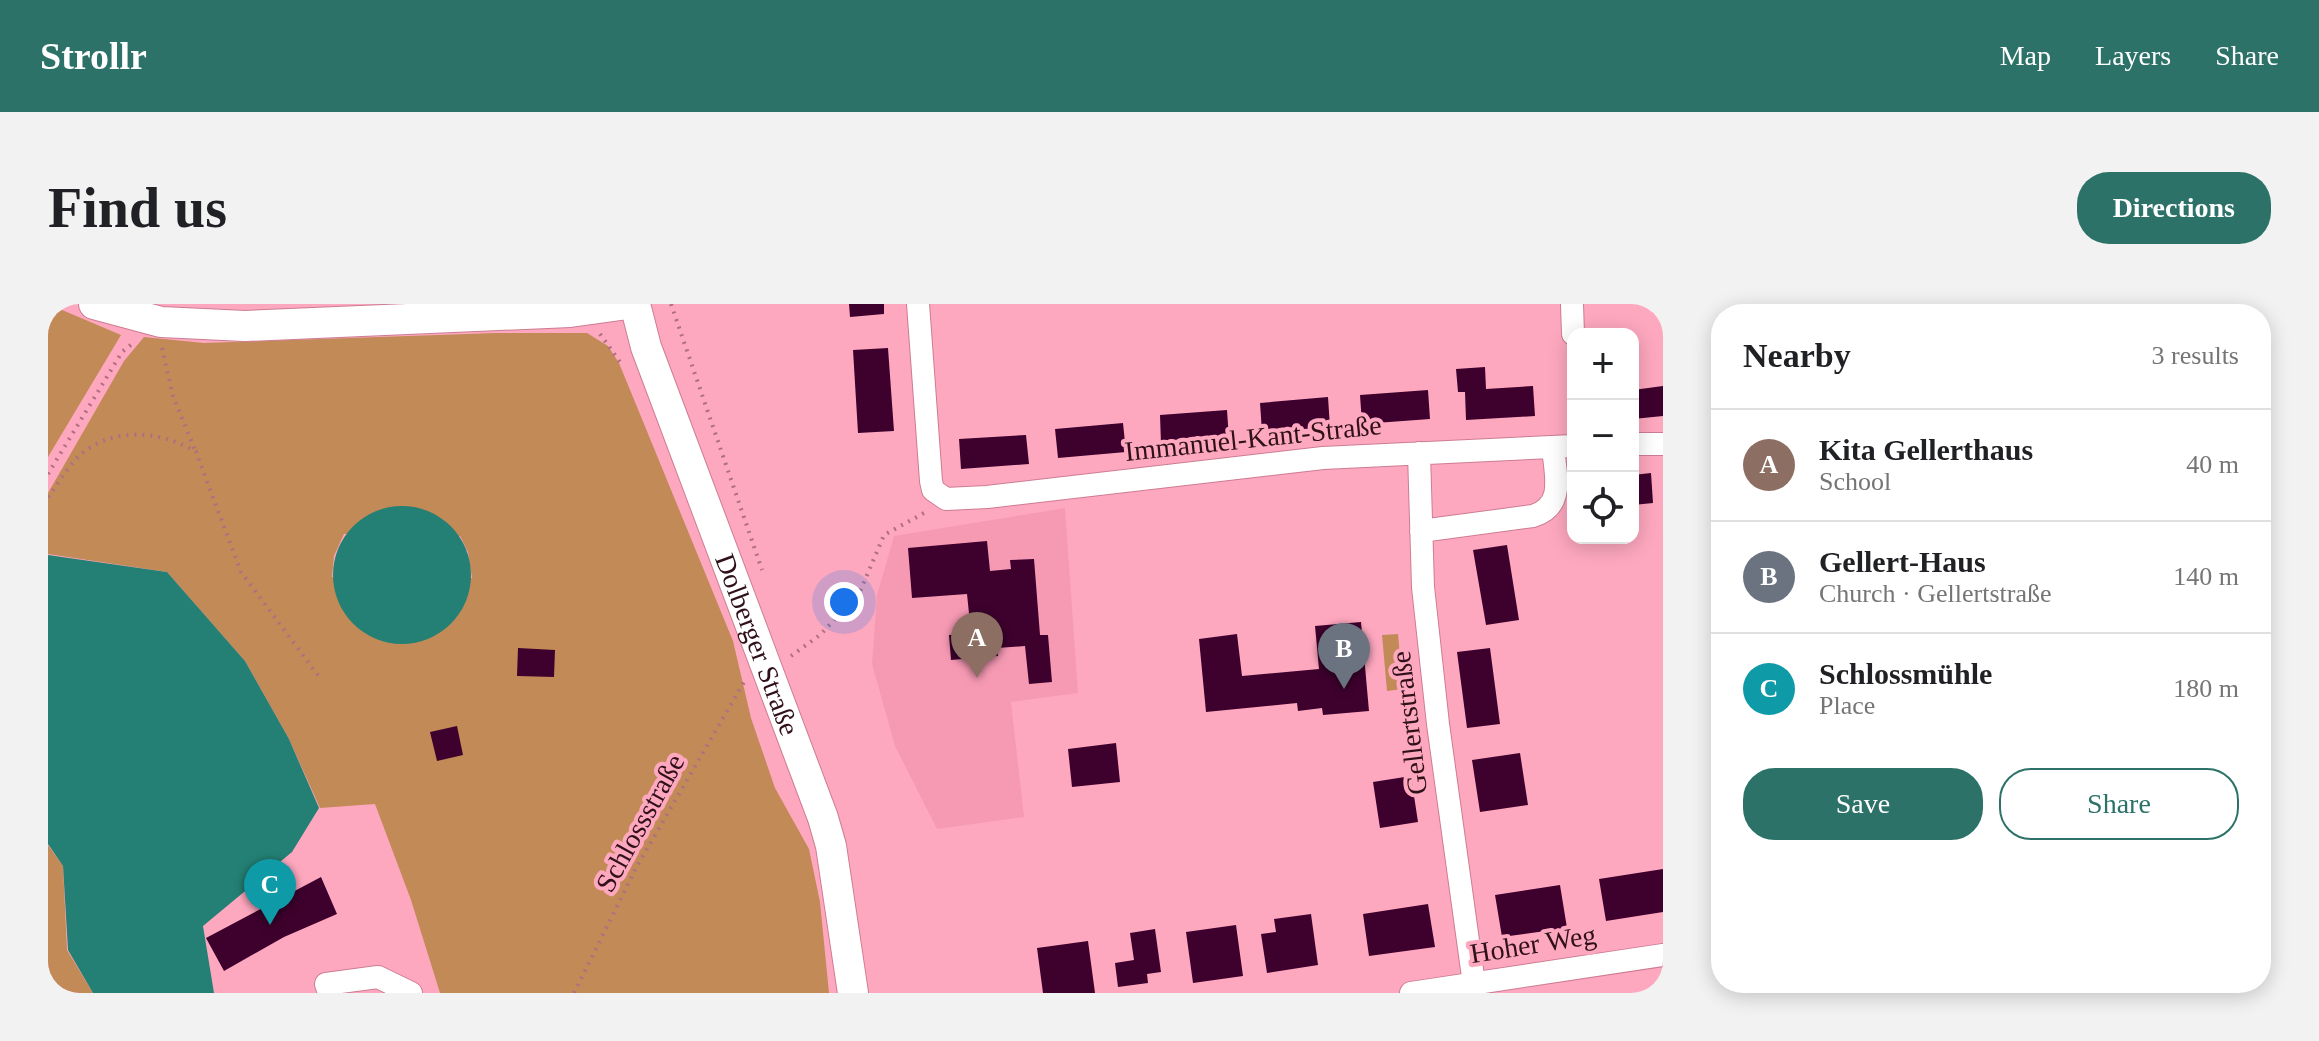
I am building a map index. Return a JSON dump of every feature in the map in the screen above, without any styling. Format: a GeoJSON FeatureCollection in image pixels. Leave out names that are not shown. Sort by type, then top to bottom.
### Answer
{"type":"FeatureCollection","features":[{"type":"Feature","properties":{"kind":"main road"},"geometry":{"type":"LineString","coordinates":[[94,304],[161,322],[245,326],[595,310],[628,304]]}},
{"type":"Feature","properties":{"kind":"main road","name":"Dolberger Straße"},"geometry":{"type":"LineString","coordinates":[[635,304],[681,441],[743,598],[823,818],[831,846],[853,993]]}},
{"type":"Feature","properties":{"kind":"street"},"geometry":{"type":"LineString","coordinates":[[918,304],[931,481],[939,497]]}},
{"type":"Feature","properties":{"kind":"street"},"geometry":{"type":"LineString","coordinates":[[1572,304],[1573,328]]}},
{"type":"Feature","properties":{"kind":"street"},"geometry":{"type":"LineString","coordinates":[[1639,444],[1663,444]]}},
{"type":"Feature","properties":{"kind":"street"},"geometry":{"type":"LineString","coordinates":[[1421,531],[1533,516],[1547,510],[1554,503],[1557,491],[1563,446]]}},
{"type":"Feature","properties":{"kind":"street","name":"Immanuel-Kant-Straße"},"geometry":{"type":"LineString","coordinates":[[939,497],[987,497],[1323,458],[1563,446]]}},
{"type":"Feature","properties":{"kind":"street","name":"Gellertstraße"},"geometry":{"type":"LineString","coordinates":[[1419,453],[1421,531],[1438,724],[1474,984]]}},
{"type":"Feature","properties":{"kind":"street","name":"Hoher Weg"},"geometry":{"type":"LineString","coordinates":[[1411,993],[1663,955]]}},
{"type":"Feature","properties":{"kind":"street"},"geometry":{"type":"LineString","coordinates":[[329,993],[326,984],[378,977],[411,993]]}},
{"type":"Feature","properties":{"kind":"path"},"geometry":{"type":"LineString","coordinates":[[161,322],[162,352],[173,396],[241,572],[320,678]]}},
{"type":"Feature","properties":{"kind":"path"},"geometry":{"type":"LineString","coordinates":[[48,474],[122,352],[129,345],[146,339],[161,322]]}},
{"type":"Feature","properties":{"kind":"path"},"geometry":{"type":"LineString","coordinates":[[48,497],[79,456],[115,439],[144,433],[161,436],[196,452]]}},
{"type":"Feature","properties":{"kind":"path"},"geometry":{"type":"LineString","coordinates":[[788,657],[820,635],[859,594],[884,535],[926,512],[939,497]]}},
{"type":"Feature","properties":{"kind":"path","name":"Schlossstraße"},"geometry":{"type":"LineString","coordinates":[[574,993],[636,868],[742,683],[750,679]]}},
{"type":"Feature","properties":{"kind":"shaded area"},"geometry":{"type":"Polygon","coordinates":[[[48,304],[121,335],[48,457],[48,304]]]}},
{"type":"Feature","properties":{"kind":"shaded area"},"geometry":{"type":"Polygon","coordinates":[[[587,333],[608,346],[619,363],[733,641],[751,718],[775,788],[809,849],[820,902],[829,993],[440,993],[411,900],[375,804],[320,808],[289,739],[245,661],[167,572],[48,554],[48,493],[124,361],[144,337],[204,343],[587,333]],[[344,534],[334,556],[332,577],[472,578],[468,552],[460,536],[344,534]]]}},
{"type":"Feature","properties":{"kind":"shaded area"},"geometry":{"type":"Polygon","coordinates":[[[402,506],[429,511],[451,526],[466,548],[471,575],[466,602],[451,624],[429,639],[402,644],[375,639],[353,624],[338,602],[333,575],[338,548],[353,526],[375,511],[402,506]]]}},
{"type":"Feature","properties":{"kind":"shaded area"},"geometry":{"type":"Polygon","coordinates":[[[1065,508],[1078,693],[1011,702],[1024,817],[937,829],[895,746],[872,664],[877,595],[894,536],[1065,508]]]}},
{"type":"Feature","properties":{"kind":"shaded area"},"geometry":{"type":"Polygon","coordinates":[[[48,555],[167,572],[245,661],[289,739],[319,808],[292,852],[203,926],[214,993],[93,993],[68,950],[63,866],[48,844],[48,555]]]}},
{"type":"Feature","properties":{"kind":"shaded area"},"geometry":{"type":"Polygon","coordinates":[[[1398,634],[1403,689],[1387,691],[1382,635],[1398,634]]]}},
{"type":"Feature","properties":{"kind":"shaded area"},"geometry":{"type":"Polygon","coordinates":[[[48,845],[63,866],[67,950],[93,993],[48,993],[48,845]]]}},
{"type":"Feature","properties":{"kind":"building"},"geometry":{"type":"Polygon","coordinates":[[[849,304],[884,304],[884,314],[850,317],[849,304]]]}},
{"type":"Feature","properties":{"kind":"building"},"geometry":{"type":"Polygon","coordinates":[[[888,348],[894,431],[858,433],[853,350],[888,348]]]}},
{"type":"Feature","properties":{"kind":"building"},"geometry":{"type":"Polygon","coordinates":[[[1485,367],[1486,389],[1533,386],[1535,416],[1466,420],[1465,392],[1458,392],[1456,369],[1485,367]]]}},
{"type":"Feature","properties":{"kind":"building"},"geometry":{"type":"Polygon","coordinates":[[[1663,386],[1663,416],[1639,418],[1639,389],[1663,386]]]}},
{"type":"Feature","properties":{"kind":"building"},"geometry":{"type":"Polygon","coordinates":[[[1428,390],[1430,419],[1362,424],[1360,395],[1428,390]]]}},
{"type":"Feature","properties":{"kind":"building"},"geometry":{"type":"Polygon","coordinates":[[[1328,397],[1330,427],[1262,432],[1260,403],[1328,397]]]}},
{"type":"Feature","properties":{"kind":"building"},"geometry":{"type":"Polygon","coordinates":[[[1227,410],[1229,439],[1161,444],[1160,415],[1227,410]]]}},
{"type":"Feature","properties":{"kind":"building"},"geometry":{"type":"Polygon","coordinates":[[[1123,423],[1126,452],[1058,458],[1055,429],[1123,423]]]}},
{"type":"Feature","properties":{"kind":"building"},"geometry":{"type":"Polygon","coordinates":[[[1026,435],[1029,464],[961,469],[959,439],[1026,435]]]}},
{"type":"Feature","properties":{"kind":"building"},"geometry":{"type":"Polygon","coordinates":[[[1651,473],[1653,503],[1639,504],[1639,474],[1651,473]]]}},
{"type":"Feature","properties":{"kind":"building"},"geometry":{"type":"Polygon","coordinates":[[[987,541],[990,571],[1011,569],[1010,560],[1034,559],[1040,635],[1048,635],[1052,682],[1029,684],[1025,646],[997,648],[998,656],[951,660],[949,635],[971,633],[967,594],[912,598],[908,548],[987,541]]]}},
{"type":"Feature","properties":{"kind":"building"},"geometry":{"type":"Polygon","coordinates":[[[1507,545],[1519,620],[1486,625],[1473,550],[1507,545]]]}},
{"type":"Feature","properties":{"kind":"building"},"geometry":{"type":"Polygon","coordinates":[[[1361,622],[1369,711],[1323,715],[1322,708],[1298,711],[1297,703],[1206,712],[1199,639],[1237,634],[1242,676],[1319,669],[1315,626],[1361,622]]]}},
{"type":"Feature","properties":{"kind":"building"},"geometry":{"type":"Polygon","coordinates":[[[518,648],[555,650],[554,677],[517,676],[518,648]]]}},
{"type":"Feature","properties":{"kind":"building"},"geometry":{"type":"Polygon","coordinates":[[[1490,648],[1500,724],[1467,728],[1457,652],[1490,648]]]}},
{"type":"Feature","properties":{"kind":"building"},"geometry":{"type":"Polygon","coordinates":[[[457,726],[463,755],[437,761],[430,732],[457,726]]]}},
{"type":"Feature","properties":{"kind":"building"},"geometry":{"type":"Polygon","coordinates":[[[1116,743],[1120,782],[1072,787],[1068,749],[1116,743]]]}},
{"type":"Feature","properties":{"kind":"building"},"geometry":{"type":"Polygon","coordinates":[[[1520,753],[1528,805],[1480,812],[1472,760],[1520,753]]]}},
{"type":"Feature","properties":{"kind":"building"},"geometry":{"type":"Polygon","coordinates":[[[1411,776],[1418,822],[1380,828],[1373,782],[1411,776]]]}},
{"type":"Feature","properties":{"kind":"building"},"geometry":{"type":"Polygon","coordinates":[[[1663,869],[1663,912],[1606,921],[1599,879],[1663,869]]]}},
{"type":"Feature","properties":{"kind":"building"},"geometry":{"type":"Polygon","coordinates":[[[321,877],[337,914],[284,937],[224,971],[206,938],[321,877]]]}},
{"type":"Feature","properties":{"kind":"building"},"geometry":{"type":"Polygon","coordinates":[[[1560,885],[1567,928],[1502,937],[1495,895],[1560,885]]]}},
{"type":"Feature","properties":{"kind":"building"},"geometry":{"type":"Polygon","coordinates":[[[1428,904],[1435,947],[1369,956],[1363,914],[1428,904]]]}},
{"type":"Feature","properties":{"kind":"building"},"geometry":{"type":"Polygon","coordinates":[[[1311,914],[1318,965],[1267,973],[1261,934],[1276,932],[1274,919],[1311,914]]]}},
{"type":"Feature","properties":{"kind":"building"},"geometry":{"type":"Polygon","coordinates":[[[1236,925],[1243,976],[1193,983],[1186,932],[1236,925]]]}},
{"type":"Feature","properties":{"kind":"building"},"geometry":{"type":"Polygon","coordinates":[[[1155,929],[1161,972],[1147,974],[1148,983],[1118,987],[1115,963],[1134,960],[1130,933],[1155,929]]]}},
{"type":"Feature","properties":{"kind":"building"},"geometry":{"type":"Polygon","coordinates":[[[1088,941],[1095,993],[1043,993],[1037,948],[1088,941]]]}},
{"type":"Feature","properties":{"kind":"place","name":"Kita Gellerthaus"},"geometry":{"type":"Point","coordinates":[977,678]}},
{"type":"Feature","properties":{"kind":"place","name":"Gellert-Haus"},"geometry":{"type":"Point","coordinates":[1344,689]}},
{"type":"Feature","properties":{"kind":"place","name":"Schlossmühle"},"geometry":{"type":"Point","coordinates":[270,925]}}]}
